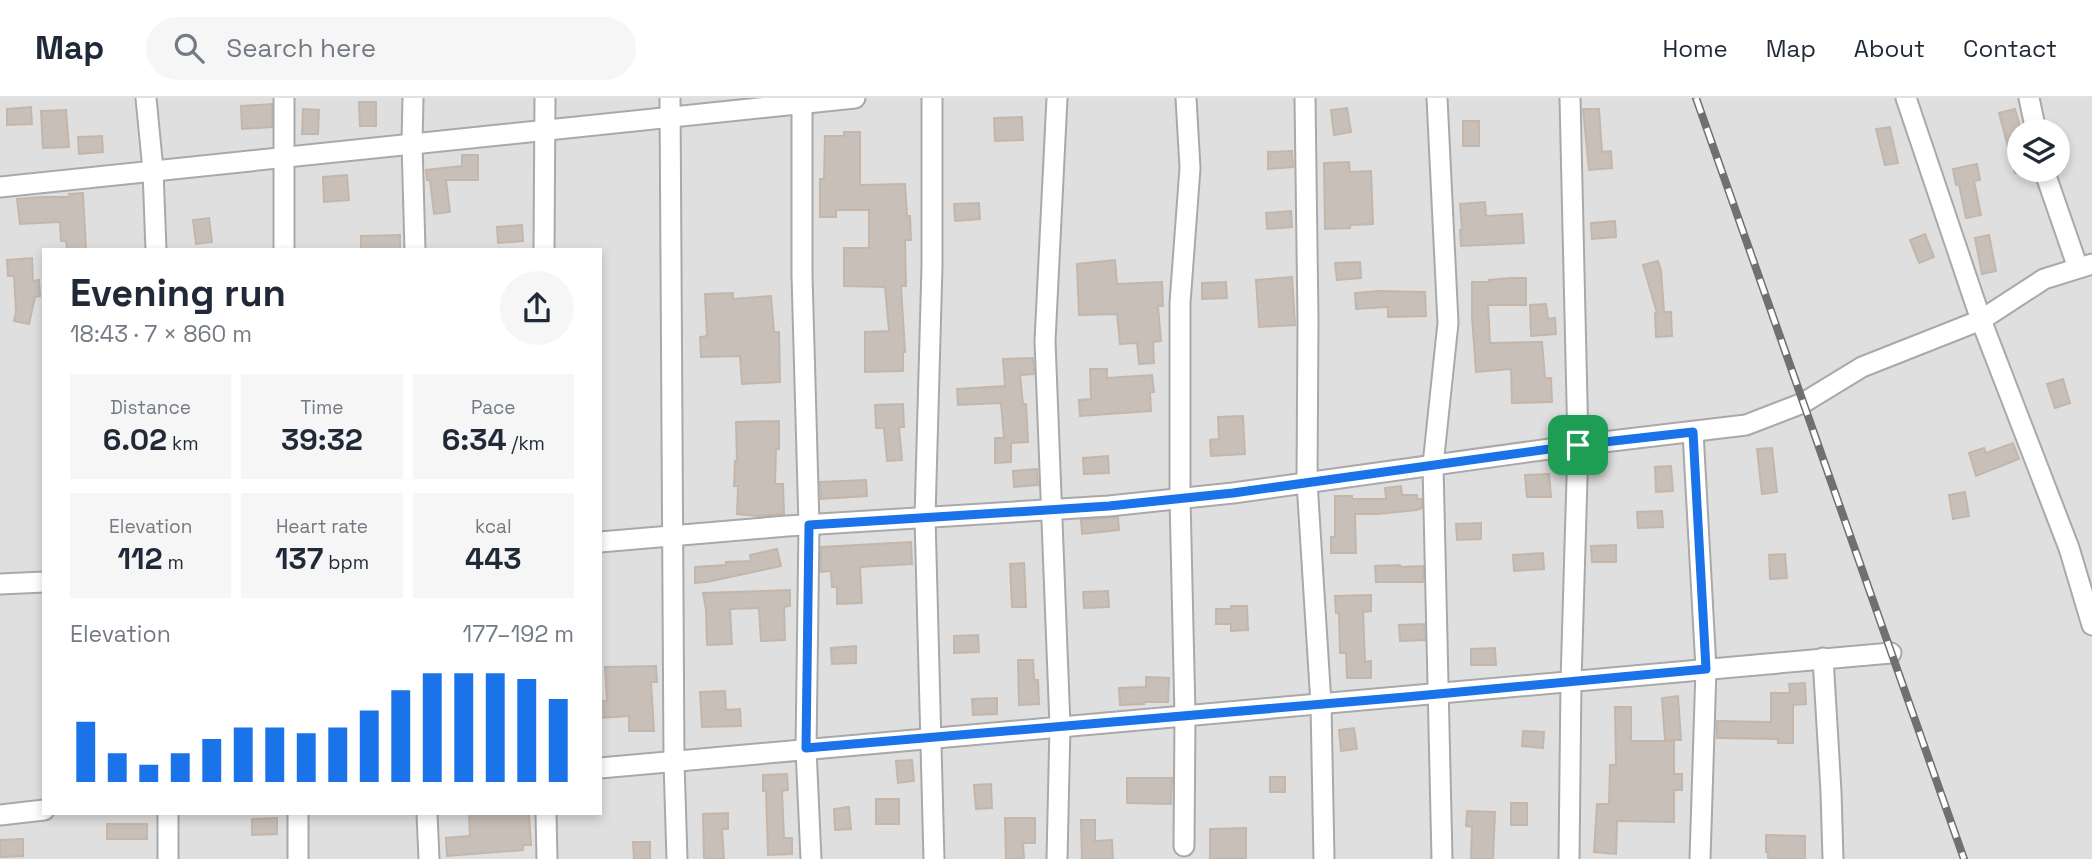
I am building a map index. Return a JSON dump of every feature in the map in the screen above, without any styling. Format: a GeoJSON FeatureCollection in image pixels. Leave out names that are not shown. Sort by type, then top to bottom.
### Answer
{"type":"FeatureCollection","features":[{"type":"Feature","properties":{"kind":"street"},"geometry":{"type":"LineString","coordinates":[[146,98],[153,170],[156,248]]}},
{"type":"Feature","properties":{"kind":"street"},"geometry":{"type":"LineString","coordinates":[[284,98],[284,248]]}},
{"type":"Feature","properties":{"kind":"street"},"geometry":{"type":"LineString","coordinates":[[413,98],[415,248]]}},
{"type":"Feature","properties":{"kind":"street"},"geometry":{"type":"LineString","coordinates":[[544,248],[545,98]]}},
{"type":"Feature","properties":{"kind":"street"},"geometry":{"type":"LineString","coordinates":[[0,187],[546,130],[670,107],[855,98]]}},
{"type":"Feature","properties":{"kind":"street"},"geometry":{"type":"LineString","coordinates":[[933,98],[932,266],[925,517],[934,859]]}},
{"type":"Feature","properties":{"kind":"street"},"geometry":{"type":"LineString","coordinates":[[1056,859],[1060,726],[1045,341],[1057,98]]}},
{"type":"Feature","properties":{"kind":"street"},"geometry":{"type":"LineString","coordinates":[[1184,846],[1180,303],[1190,168],[1186,98]]}},
{"type":"Feature","properties":{"kind":"street"},"geometry":{"type":"LineString","coordinates":[[1306,98],[1307,482],[1321,704],[1324,859]]}},
{"type":"Feature","properties":{"kind":"street"},"geometry":{"type":"LineString","coordinates":[[1437,98],[1448,323],[1433,465],[1442,859]]}},
{"type":"Feature","properties":{"kind":"street"},"geometry":{"type":"LineString","coordinates":[[1569,859],[1578,445],[1570,98]]}},
{"type":"Feature","properties":{"kind":"street"},"geometry":{"type":"LineString","coordinates":[[1906,98],[1980,320],[2069,548],[2092,625]]}},
{"type":"Feature","properties":{"kind":"street"},"geometry":{"type":"LineString","coordinates":[[2029,98],[2033,119]]}},
{"type":"Feature","properties":{"kind":"street"},"geometry":{"type":"LineString","coordinates":[[802,101],[802,275],[809,525],[806,748],[811,859]]}},
{"type":"Feature","properties":{"kind":"street"},"geometry":{"type":"LineString","coordinates":[[670,107],[677,859]]}},
{"type":"Feature","properties":{"kind":"street"},"geometry":{"type":"LineString","coordinates":[[602,542],[1180,498],[1746,425],[1803,403],[1862,367],[1980,320],[2044,279],[2085,266],[2049,182]]}},
{"type":"Feature","properties":{"kind":"street"},"geometry":{"type":"LineString","coordinates":[[1693,432],[1706,669],[1700,859]]}},
{"type":"Feature","properties":{"kind":"street"},"geometry":{"type":"LineString","coordinates":[[0,584],[42,582]]}},
{"type":"Feature","properties":{"kind":"street"},"geometry":{"type":"LineString","coordinates":[[602,768],[1891,653]]}},
{"type":"Feature","properties":{"kind":"street"},"geometry":{"type":"LineString","coordinates":[[1824,658],[1833,859]]}},
{"type":"Feature","properties":{"kind":"street"},"geometry":{"type":"LineString","coordinates":[[0,816],[42,810]]}},
{"type":"Feature","properties":{"kind":"street"},"geometry":{"type":"LineString","coordinates":[[168,815],[168,859]]}},
{"type":"Feature","properties":{"kind":"street"},"geometry":{"type":"LineString","coordinates":[[298,815],[298,859]]}},
{"type":"Feature","properties":{"kind":"street"},"geometry":{"type":"LineString","coordinates":[[427,815],[429,859]]}},
{"type":"Feature","properties":{"kind":"street"},"geometry":{"type":"LineString","coordinates":[[546,815],[547,859]]}},
{"type":"Feature","properties":{"kind":"shaded area"},"geometry":{"type":"Polygon","coordinates":[[[0,98],[2092,98],[2092,859],[0,859],[0,98]]]}},
{"type":"Feature","properties":{"kind":"building"},"geometry":{"type":"Polygon","coordinates":[[[359,102],[376,102],[376,126],[360,126],[359,102]]]}},
{"type":"Feature","properties":{"kind":"building"},"geometry":{"type":"Polygon","coordinates":[[[272,104],[272,127],[242,129],[241,106],[272,104]]]}},
{"type":"Feature","properties":{"kind":"building"},"geometry":{"type":"Polygon","coordinates":[[[31,107],[32,124],[7,125],[7,109],[31,107]]]}},
{"type":"Feature","properties":{"kind":"building"},"geometry":{"type":"Polygon","coordinates":[[[1347,108],[1351,132],[1334,135],[1331,110],[1347,108]]]}},
{"type":"Feature","properties":{"kind":"building"},"geometry":{"type":"Polygon","coordinates":[[[303,109],[319,110],[318,134],[302,134],[303,109]]]}},
{"type":"Feature","properties":{"kind":"building"},"geometry":{"type":"Polygon","coordinates":[[[1583,109],[1599,109],[1602,152],[1611,151],[1612,168],[1589,170],[1583,109]]]}},
{"type":"Feature","properties":{"kind":"building"},"geometry":{"type":"Polygon","coordinates":[[[2015,109],[2018,119],[2007,119],[2007,143],[1999,113],[2015,109]]]}},
{"type":"Feature","properties":{"kind":"building"},"geometry":{"type":"Polygon","coordinates":[[[66,110],[69,147],[43,148],[41,111],[66,110]]]}},
{"type":"Feature","properties":{"kind":"building"},"geometry":{"type":"Polygon","coordinates":[[[1022,117],[1023,140],[995,141],[994,118],[1022,117]]]}},
{"type":"Feature","properties":{"kind":"building"},"geometry":{"type":"Polygon","coordinates":[[[1463,121],[1479,121],[1479,146],[1463,146],[1463,121]]]}},
{"type":"Feature","properties":{"kind":"building"},"geometry":{"type":"Polygon","coordinates":[[[1890,127],[1898,163],[1885,165],[1876,129],[1890,127]]]}},
{"type":"Feature","properties":{"kind":"building"},"geometry":{"type":"Polygon","coordinates":[[[844,132],[860,132],[860,185],[905,184],[911,240],[905,240],[906,286],[901,286],[905,352],[903,371],[865,372],[865,332],[889,331],[885,287],[844,286],[844,248],[869,248],[869,210],[836,210],[836,217],[820,217],[820,179],[824,179],[825,136],[844,136],[844,132]]]}},
{"type":"Feature","properties":{"kind":"building"},"geometry":{"type":"Polygon","coordinates":[[[102,136],[103,152],[79,154],[78,137],[102,136]]]}},
{"type":"Feature","properties":{"kind":"building"},"geometry":{"type":"Polygon","coordinates":[[[1292,151],[1293,167],[1268,169],[1268,152],[1292,151]]]}},
{"type":"Feature","properties":{"kind":"building"},"geometry":{"type":"Polygon","coordinates":[[[462,155],[478,155],[478,180],[446,180],[450,212],[434,214],[430,180],[427,180],[426,170],[462,166],[462,155]]]}},
{"type":"Feature","properties":{"kind":"building"},"geometry":{"type":"Polygon","coordinates":[[[1349,162],[1350,172],[1371,171],[1373,224],[1325,229],[1324,163],[1349,162]]]}},
{"type":"Feature","properties":{"kind":"building"},"geometry":{"type":"Polygon","coordinates":[[[1977,164],[1980,180],[1974,181],[1981,215],[1966,218],[1953,169],[1977,164]]]}},
{"type":"Feature","properties":{"kind":"building"},"geometry":{"type":"Polygon","coordinates":[[[347,175],[349,200],[324,202],[323,177],[347,175]]]}},
{"type":"Feature","properties":{"kind":"building"},"geometry":{"type":"Polygon","coordinates":[[[83,193],[86,248],[67,248],[66,241],[61,241],[60,222],[20,224],[17,199],[70,197],[69,194],[83,193]]]}},
{"type":"Feature","properties":{"kind":"building"},"geometry":{"type":"Polygon","coordinates":[[[1485,202],[1486,216],[1522,214],[1524,243],[1461,246],[1460,204],[1485,202]]]}},
{"type":"Feature","properties":{"kind":"building"},"geometry":{"type":"Polygon","coordinates":[[[979,203],[980,219],[955,221],[954,204],[979,203]]]}},
{"type":"Feature","properties":{"kind":"building"},"geometry":{"type":"Polygon","coordinates":[[[1291,211],[1292,227],[1267,229],[1266,213],[1291,211]]]}},
{"type":"Feature","properties":{"kind":"building"},"geometry":{"type":"Polygon","coordinates":[[[209,218],[212,242],[196,244],[193,220],[209,218]]]}},
{"type":"Feature","properties":{"kind":"building"},"geometry":{"type":"Polygon","coordinates":[[[1615,221],[1616,237],[1592,239],[1591,223],[1615,221]]]}},
{"type":"Feature","properties":{"kind":"building"},"geometry":{"type":"Polygon","coordinates":[[[522,225],[523,241],[498,243],[497,227],[522,225]]]}},
{"type":"Feature","properties":{"kind":"building"},"geometry":{"type":"Polygon","coordinates":[[[1925,234],[1934,257],[1919,263],[1910,240],[1925,234]]]}},
{"type":"Feature","properties":{"kind":"building"},"geometry":{"type":"Polygon","coordinates":[[[400,235],[400,248],[361,248],[361,236],[400,235]]]}},
{"type":"Feature","properties":{"kind":"building"},"geometry":{"type":"Polygon","coordinates":[[[1989,235],[1996,271],[1982,274],[1975,238],[1989,235]]]}},
{"type":"Feature","properties":{"kind":"building"},"geometry":{"type":"Polygon","coordinates":[[[32,258],[33,281],[39,280],[40,296],[35,297],[29,324],[14,321],[14,276],[8,276],[7,260],[32,258]]]}},
{"type":"Feature","properties":{"kind":"building"},"geometry":{"type":"Polygon","coordinates":[[[1115,260],[1117,284],[1162,282],[1163,306],[1158,306],[1161,341],[1153,342],[1154,363],[1139,364],[1137,343],[1120,344],[1117,314],[1079,315],[1077,264],[1115,260]]]}},
{"type":"Feature","properties":{"kind":"building"},"geometry":{"type":"Polygon","coordinates":[[[1658,261],[1664,312],[1671,312],[1672,336],[1656,337],[1657,313],[1643,265],[1658,261]]]}},
{"type":"Feature","properties":{"kind":"building"},"geometry":{"type":"Polygon","coordinates":[[[1360,262],[1361,278],[1337,280],[1335,263],[1360,262]]]}},
{"type":"Feature","properties":{"kind":"building"},"geometry":{"type":"Polygon","coordinates":[[[1292,277],[1295,325],[1259,327],[1256,280],[1292,277]]]}},
{"type":"Feature","properties":{"kind":"building"},"geometry":{"type":"Polygon","coordinates":[[[1526,278],[1526,305],[1488,305],[1490,343],[1542,342],[1545,378],[1551,378],[1552,402],[1512,403],[1511,369],[1476,372],[1472,282],[1526,278]]]}},
{"type":"Feature","properties":{"kind":"building"},"geometry":{"type":"Polygon","coordinates":[[[1226,282],[1227,298],[1202,299],[1202,283],[1226,282]]]}},
{"type":"Feature","properties":{"kind":"building"},"geometry":{"type":"Polygon","coordinates":[[[1425,292],[1426,316],[1388,317],[1388,307],[1356,309],[1355,293],[1425,292]]]}},
{"type":"Feature","properties":{"kind":"building"},"geometry":{"type":"Polygon","coordinates":[[[733,293],[733,299],[771,296],[774,332],[779,332],[780,382],[742,384],[740,356],[701,357],[700,337],[707,336],[705,294],[733,293]]]}},
{"type":"Feature","properties":{"kind":"building"},"geometry":{"type":"Polygon","coordinates":[[[1546,304],[1548,319],[1555,318],[1556,334],[1531,336],[1530,305],[1546,304]]]}},
{"type":"Feature","properties":{"kind":"building"},"geometry":{"type":"Polygon","coordinates":[[[1033,358],[1034,374],[1020,375],[1023,404],[1026,404],[1028,442],[1011,443],[1011,462],[995,463],[995,438],[1004,438],[1001,403],[958,405],[957,389],[1005,386],[1003,359],[1033,358]]]}},
{"type":"Feature","properties":{"kind":"building"},"geometry":{"type":"Polygon","coordinates":[[[1090,369],[1107,369],[1107,378],[1152,375],[1154,392],[1150,392],[1151,411],[1080,416],[1079,400],[1091,399],[1090,369]]]}},
{"type":"Feature","properties":{"kind":"building"},"geometry":{"type":"Polygon","coordinates":[[[2063,379],[2070,403],[2055,408],[2047,384],[2063,379]]]}},
{"type":"Feature","properties":{"kind":"building"},"geometry":{"type":"Polygon","coordinates":[[[903,404],[904,427],[899,427],[902,460],[887,461],[884,428],[876,428],[875,405],[903,404]]]}},
{"type":"Feature","properties":{"kind":"building"},"geometry":{"type":"Polygon","coordinates":[[[1243,416],[1245,454],[1211,456],[1210,440],[1219,439],[1218,417],[1243,416]]]}},
{"type":"Feature","properties":{"kind":"building"},"geometry":{"type":"Polygon","coordinates":[[[779,421],[775,484],[783,484],[784,514],[737,514],[738,486],[734,486],[737,461],[736,422],[779,421]]]}},
{"type":"Feature","properties":{"kind":"building"},"geometry":{"type":"Polygon","coordinates":[[[2013,443],[2019,459],[1976,476],[1969,453],[1984,448],[1986,453],[2013,443]]]}},
{"type":"Feature","properties":{"kind":"building"},"geometry":{"type":"Polygon","coordinates":[[[1772,448],[1777,492],[1762,494],[1757,449],[1772,448]]]}},
{"type":"Feature","properties":{"kind":"building"},"geometry":{"type":"Polygon","coordinates":[[[1108,456],[1109,473],[1084,474],[1083,458],[1108,456]]]}},
{"type":"Feature","properties":{"kind":"building"},"geometry":{"type":"Polygon","coordinates":[[[1671,466],[1673,491],[1656,492],[1655,467],[1671,466]]]}},
{"type":"Feature","properties":{"kind":"building"},"geometry":{"type":"Polygon","coordinates":[[[1037,469],[1038,485],[1014,487],[1013,471],[1037,469]]]}},
{"type":"Feature","properties":{"kind":"building"},"geometry":{"type":"Polygon","coordinates":[[[1549,474],[1551,497],[1527,497],[1525,475],[1549,474]]]}},
{"type":"Feature","properties":{"kind":"building"},"geometry":{"type":"Polygon","coordinates":[[[866,480],[867,496],[821,499],[820,482],[866,480]]]}},
{"type":"Feature","properties":{"kind":"building"},"geometry":{"type":"Polygon","coordinates":[[[1401,486],[1402,495],[1417,495],[1417,499],[1422,499],[1422,508],[1355,514],[1356,553],[1331,553],[1331,537],[1335,537],[1335,496],[1386,499],[1385,488],[1401,486]]]}},
{"type":"Feature","properties":{"kind":"building"},"geometry":{"type":"Polygon","coordinates":[[[1965,492],[1969,516],[1953,519],[1949,495],[1965,492]]]}},
{"type":"Feature","properties":{"kind":"building"},"geometry":{"type":"Polygon","coordinates":[[[1662,511],[1663,527],[1638,528],[1637,512],[1662,511]]]}},
{"type":"Feature","properties":{"kind":"building"},"geometry":{"type":"Polygon","coordinates":[[[1118,517],[1119,530],[1082,534],[1081,520],[1118,517]]]}},
{"type":"Feature","properties":{"kind":"building"},"geometry":{"type":"Polygon","coordinates":[[[1481,523],[1481,539],[1457,540],[1456,524],[1481,523]]]}},
{"type":"Feature","properties":{"kind":"building"},"geometry":{"type":"Polygon","coordinates":[[[911,542],[912,564],[860,567],[862,603],[837,604],[837,587],[832,587],[831,571],[821,572],[821,547],[911,542]]]}},
{"type":"Feature","properties":{"kind":"building"},"geometry":{"type":"Polygon","coordinates":[[[1616,545],[1616,562],[1592,562],[1591,546],[1616,545]]]}},
{"type":"Feature","properties":{"kind":"building"},"geometry":{"type":"Polygon","coordinates":[[[777,549],[781,566],[695,583],[695,567],[751,561],[750,555],[777,549]]]}},
{"type":"Feature","properties":{"kind":"building"},"geometry":{"type":"Polygon","coordinates":[[[1543,553],[1544,569],[1514,571],[1513,555],[1543,553]]]}},
{"type":"Feature","properties":{"kind":"building"},"geometry":{"type":"Polygon","coordinates":[[[1785,554],[1787,578],[1770,579],[1769,555],[1785,554]]]}},
{"type":"Feature","properties":{"kind":"building"},"geometry":{"type":"Polygon","coordinates":[[[1024,563],[1026,607],[1012,607],[1010,564],[1024,563]]]}},
{"type":"Feature","properties":{"kind":"building"},"geometry":{"type":"Polygon","coordinates":[[[1375,566],[1423,566],[1423,582],[1376,582],[1375,566]]]}},
{"type":"Feature","properties":{"kind":"building"},"geometry":{"type":"Polygon","coordinates":[[[790,590],[790,606],[784,607],[785,640],[761,641],[759,608],[730,609],[732,644],[707,645],[703,593],[790,590]]]}},
{"type":"Feature","properties":{"kind":"building"},"geometry":{"type":"Polygon","coordinates":[[[1108,591],[1109,607],[1084,608],[1083,592],[1108,591]]]}},
{"type":"Feature","properties":{"kind":"building"},"geometry":{"type":"Polygon","coordinates":[[[1371,595],[1371,611],[1363,612],[1365,662],[1371,661],[1371,678],[1347,678],[1346,653],[1340,653],[1339,613],[1336,613],[1335,596],[1371,595]]]}},
{"type":"Feature","properties":{"kind":"building"},"geometry":{"type":"Polygon","coordinates":[[[1231,606],[1247,606],[1248,630],[1231,631],[1231,624],[1216,624],[1216,609],[1231,609],[1231,606]]]}},
{"type":"Feature","properties":{"kind":"building"},"geometry":{"type":"Polygon","coordinates":[[[1424,624],[1425,640],[1400,641],[1399,625],[1424,624]]]}},
{"type":"Feature","properties":{"kind":"building"},"geometry":{"type":"Polygon","coordinates":[[[978,635],[979,652],[954,653],[954,636],[978,635]]]}},
{"type":"Feature","properties":{"kind":"building"},"geometry":{"type":"Polygon","coordinates":[[[856,646],[856,663],[832,664],[831,648],[856,646]]]}},
{"type":"Feature","properties":{"kind":"building"},"geometry":{"type":"Polygon","coordinates":[[[1495,648],[1496,665],[1471,665],[1471,649],[1495,648]]]}},
{"type":"Feature","properties":{"kind":"building"},"geometry":{"type":"Polygon","coordinates":[[[1018,660],[1033,660],[1034,680],[1038,680],[1039,704],[1019,705],[1018,660]]]}},
{"type":"Feature","properties":{"kind":"building"},"geometry":{"type":"Polygon","coordinates":[[[656,666],[657,682],[651,682],[654,731],[629,731],[629,716],[602,718],[602,701],[607,701],[605,667],[656,666]]]}},
{"type":"Feature","properties":{"kind":"building"},"geometry":{"type":"Polygon","coordinates":[[[1146,677],[1169,678],[1168,702],[1120,705],[1119,688],[1146,687],[1146,677]]]}},
{"type":"Feature","properties":{"kind":"building"},"geometry":{"type":"Polygon","coordinates":[[[1805,683],[1806,704],[1793,705],[1793,743],[1778,743],[1778,739],[1717,738],[1717,721],[1771,722],[1771,693],[1790,693],[1789,684],[1805,683]]]}},
{"type":"Feature","properties":{"kind":"building"},"geometry":{"type":"Polygon","coordinates":[[[725,691],[726,710],[740,709],[741,726],[702,727],[700,692],[725,691]]]}},
{"type":"Feature","properties":{"kind":"building"},"geometry":{"type":"Polygon","coordinates":[[[1678,696],[1681,740],[1665,740],[1662,698],[1678,696]]]}},
{"type":"Feature","properties":{"kind":"building"},"geometry":{"type":"Polygon","coordinates":[[[997,698],[997,714],[973,715],[972,699],[997,698]]]}},
{"type":"Feature","properties":{"kind":"building"},"geometry":{"type":"Polygon","coordinates":[[[1615,707],[1631,707],[1631,741],[1674,741],[1674,774],[1682,774],[1682,790],[1674,790],[1674,822],[1617,821],[1616,854],[1594,852],[1597,804],[1609,804],[1610,765],[1616,765],[1615,707]]]}},
{"type":"Feature","properties":{"kind":"building"},"geometry":{"type":"Polygon","coordinates":[[[1354,728],[1357,749],[1341,751],[1339,730],[1354,728]]]}},
{"type":"Feature","properties":{"kind":"building"},"geometry":{"type":"Polygon","coordinates":[[[1523,731],[1544,732],[1543,748],[1522,746],[1523,731]]]}},
{"type":"Feature","properties":{"kind":"building"},"geometry":{"type":"Polygon","coordinates":[[[912,760],[914,781],[898,783],[896,761],[912,760]]]}},
{"type":"Feature","properties":{"kind":"building"},"geometry":{"type":"Polygon","coordinates":[[[787,774],[788,790],[782,791],[784,838],[792,838],[792,854],[768,855],[763,775],[787,774]]]}},
{"type":"Feature","properties":{"kind":"building"},"geometry":{"type":"Polygon","coordinates":[[[1270,777],[1285,777],[1285,792],[1270,792],[1270,777]]]}},
{"type":"Feature","properties":{"kind":"building"},"geometry":{"type":"Polygon","coordinates":[[[1127,778],[1172,778],[1171,804],[1127,803],[1127,778]]]}},
{"type":"Feature","properties":{"kind":"building"},"geometry":{"type":"Polygon","coordinates":[[[991,784],[992,808],[976,809],[974,785],[991,784]]]}},
{"type":"Feature","properties":{"kind":"building"},"geometry":{"type":"Polygon","coordinates":[[[876,799],[899,799],[899,824],[876,824],[876,799]]]}},
{"type":"Feature","properties":{"kind":"building"},"geometry":{"type":"Polygon","coordinates":[[[1511,803],[1527,803],[1527,825],[1511,825],[1511,803]]]}},
{"type":"Feature","properties":{"kind":"building"},"geometry":{"type":"Polygon","coordinates":[[[849,807],[851,829],[835,830],[834,809],[849,807]]]}},
{"type":"Feature","properties":{"kind":"building"},"geometry":{"type":"Polygon","coordinates":[[[1467,811],[1495,812],[1493,859],[1471,859],[1472,827],[1466,826],[1467,811]]]}},
{"type":"Feature","properties":{"kind":"building"},"geometry":{"type":"Polygon","coordinates":[[[728,813],[728,829],[722,829],[724,859],[704,859],[703,814],[728,813]]]}},
{"type":"Feature","properties":{"kind":"building"},"geometry":{"type":"Polygon","coordinates":[[[469,815],[529,815],[531,845],[523,845],[523,850],[447,856],[446,838],[470,836],[469,815]]]}},
{"type":"Feature","properties":{"kind":"building"},"geometry":{"type":"Polygon","coordinates":[[[277,818],[277,834],[252,835],[252,819],[277,818]]]}},
{"type":"Feature","properties":{"kind":"building"},"geometry":{"type":"Polygon","coordinates":[[[1005,818],[1035,818],[1035,843],[1023,843],[1024,859],[1006,859],[1005,818]]]}},
{"type":"Feature","properties":{"kind":"building"},"geometry":{"type":"Polygon","coordinates":[[[1081,820],[1095,820],[1095,841],[1112,840],[1113,859],[1082,859],[1081,820]]]}},
{"type":"Feature","properties":{"kind":"building"},"geometry":{"type":"Polygon","coordinates":[[[107,824],[147,824],[147,839],[107,839],[107,824]]]}},
{"type":"Feature","properties":{"kind":"building"},"geometry":{"type":"Polygon","coordinates":[[[1246,828],[1246,858],[1210,859],[1210,829],[1246,828]]]}},
{"type":"Feature","properties":{"kind":"building"},"geometry":{"type":"Polygon","coordinates":[[[1766,835],[1805,836],[1805,859],[1768,859],[1766,835]]]}},
{"type":"Feature","properties":{"kind":"building"},"geometry":{"type":"Polygon","coordinates":[[[23,839],[23,856],[0,857],[0,840],[23,839]]]}},
{"type":"Feature","properties":{"kind":"building"},"geometry":{"type":"Polygon","coordinates":[[[633,842],[650,842],[650,859],[634,859],[633,842]]]}},
{"type":"Feature","properties":{"kind":"railway"},"geometry":{"type":"LineString","coordinates":[[1696,98],[1964,859]]}},
{"type":"Feature","properties":{"kind":"route"},"geometry":{"type":"LineString","coordinates":[[1693,432],[1706,669],[806,748],[809,525],[1109,506],[1233,493],[1578,445],[1693,432]]}}]}
